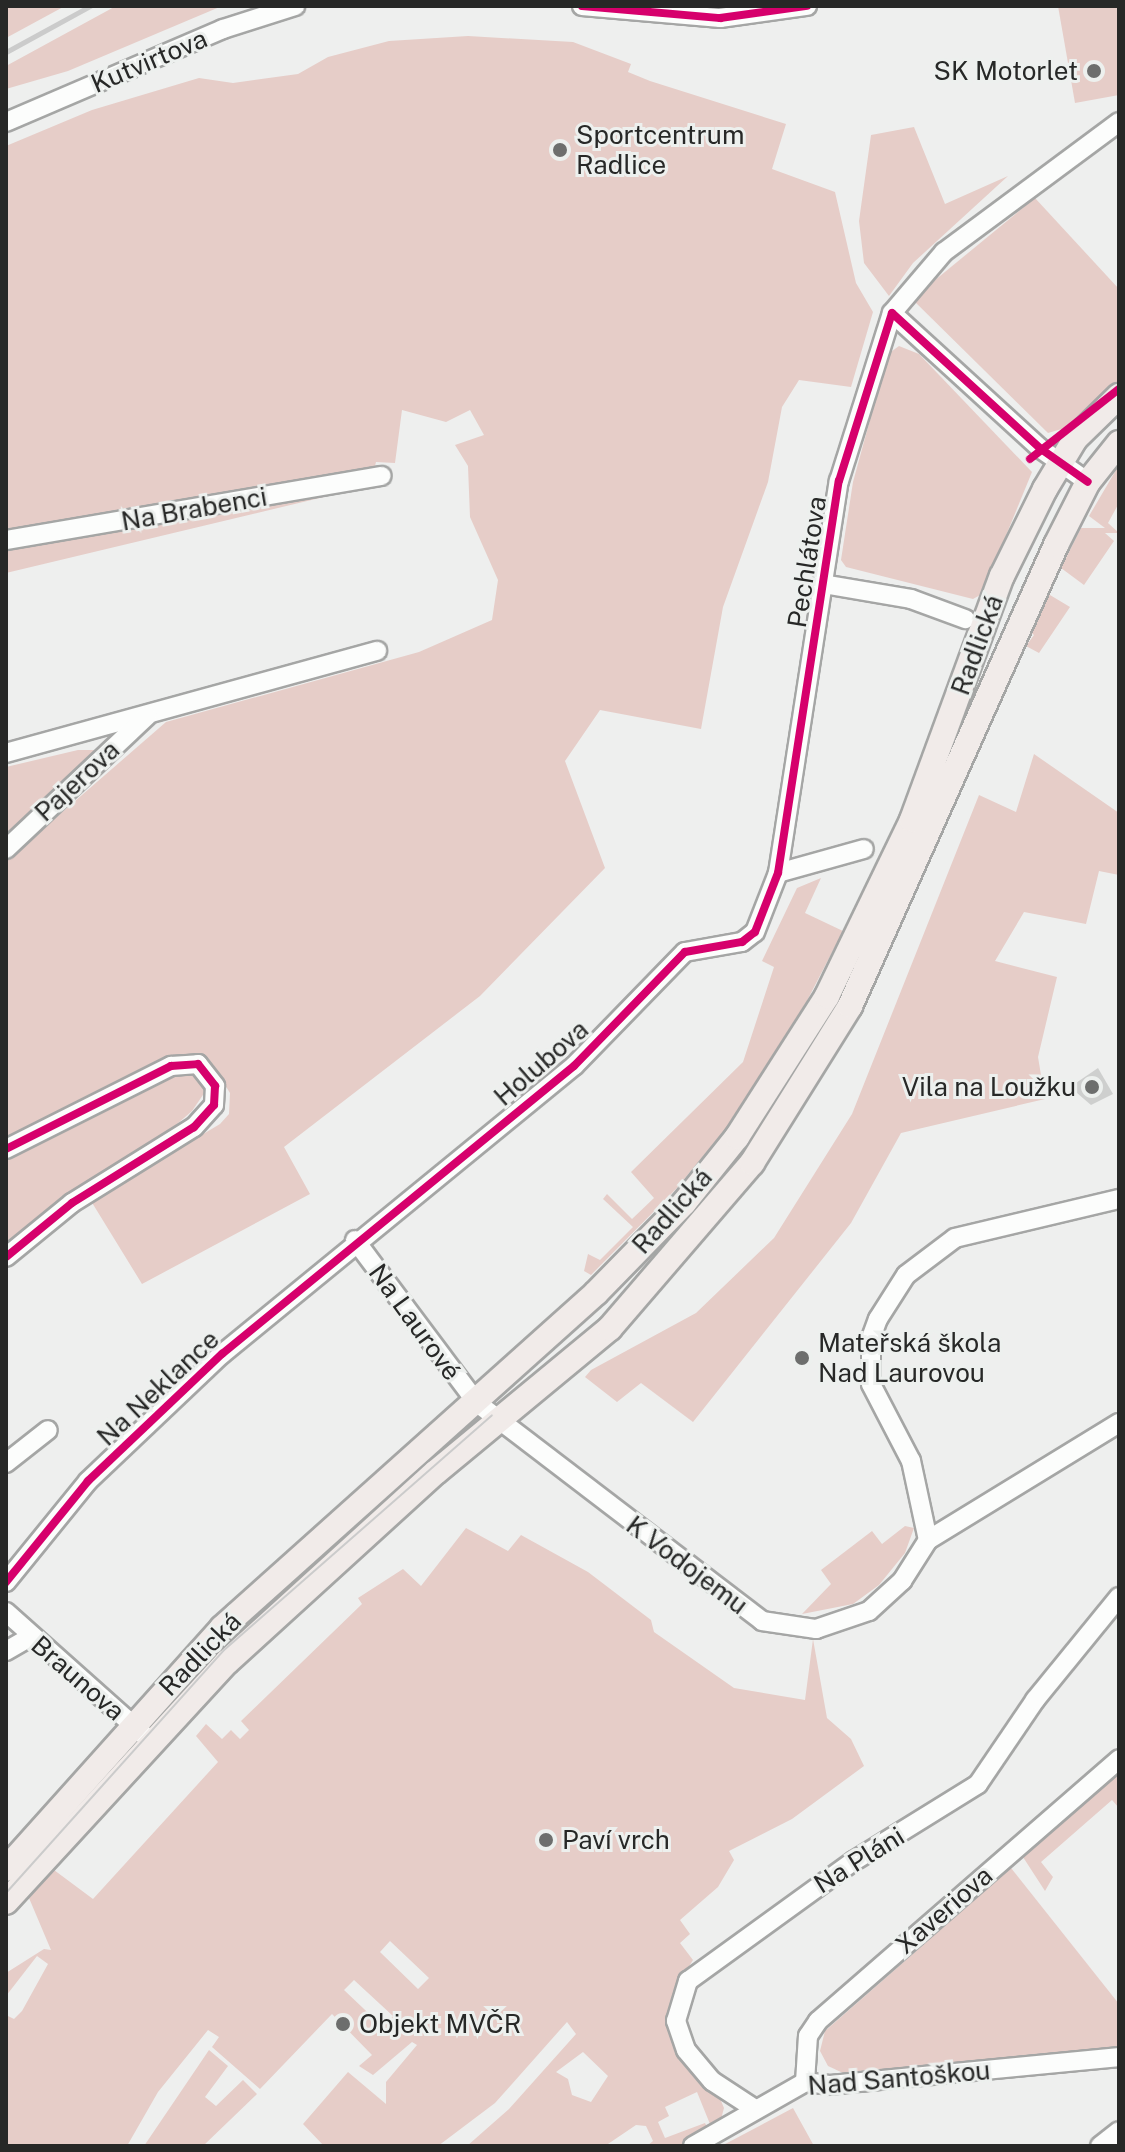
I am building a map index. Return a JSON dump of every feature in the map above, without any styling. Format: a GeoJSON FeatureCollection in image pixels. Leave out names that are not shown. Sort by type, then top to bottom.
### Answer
{"type":"FeatureCollection","features":[{"type":"Feature","properties":{"kind":"main road","name":"Radlická"},"geometry":{"type":"LineString","coordinates":[[6,1869],[222,1628],[476,1402],[684,1203],[737,1137],[827,996],[912,820],[1002,576],[1059,462],[1119,396]]}},
{"type":"Feature","properties":{"kind":"main road","name":"Radlická"},"geometry":{"type":"LineString","coordinates":[[6,1902],[227,1662],[436,1472],[502,1421],[610,1328],[664,1272],[785,1115],[891,926],[977,716],[1088,482],[1119,443]]}},
{"type":"Feature","properties":{"kind":"street","name":"Kutvirtova"},"geometry":{"type":"LineString","coordinates":[[6,122],[223,29],[295,6]]}},
{"type":"Feature","properties":{"kind":"street"},"geometry":{"type":"LineString","coordinates":[[582,6],[720,18],[807,6]]}},
{"type":"Feature","properties":{"kind":"street","name":"Pechlátova"},"geometry":{"type":"LineString","coordinates":[[755,932],[778,873],[839,481],[892,313],[944,252],[1119,122]]}},
{"type":"Feature","properties":{"kind":"street"},"geometry":{"type":"LineString","coordinates":[[892,313],[1059,462],[1088,482]]}},
{"type":"Feature","properties":{"kind":"street","name":"Na Brabenci"},"geometry":{"type":"LineString","coordinates":[[6,540],[382,476]]}},
{"type":"Feature","properties":{"kind":"street","name":"Pechlátova"},"geometry":{"type":"LineString","coordinates":[[823,584],[911,599],[965,619]]}},
{"type":"Feature","properties":{"kind":"street"},"geometry":{"type":"LineString","coordinates":[[6,753],[377,651]]}},
{"type":"Feature","properties":{"kind":"street","name":"Pajerova"},"geometry":{"type":"LineString","coordinates":[[6,849],[149,714]]}},
{"type":"Feature","properties":{"kind":"street"},"geometry":{"type":"LineString","coordinates":[[778,873],[864,849]]}},
{"type":"Feature","properties":{"kind":"street","name":"Holubova"},"geometry":{"type":"LineString","coordinates":[[355,1240],[574,1066],[685,952],[742,942],[755,932]]}},
{"type":"Feature","properties":{"kind":"street"},"geometry":{"type":"LineString","coordinates":[[6,1149],[171,1066],[198,1064],[213,1079],[214,1105],[194,1127],[72,1203],[6,1257]]}},
{"type":"Feature","properties":{"kind":"street"},"geometry":{"type":"LineString","coordinates":[[928,1540],[921,1495],[871,1384],[871,1338],[890,1298],[914,1268],[955,1238],[1119,1199]]}},
{"type":"Feature","properties":{"kind":"street","name":"Na Laurové"},"geometry":{"type":"LineString","coordinates":[[355,1240],[476,1402],[502,1421]]}},
{"type":"Feature","properties":{"kind":"street","name":"Na Neklance"},"geometry":{"type":"LineString","coordinates":[[6,1582],[88,1481],[222,1354],[355,1240]]}},
{"type":"Feature","properties":{"kind":"street","name":"K Vodojemu"},"geometry":{"type":"LineString","coordinates":[[502,1421],[762,1621],[816,1629],[851,1620],[885,1599],[928,1540],[1119,1423]]}},
{"type":"Feature","properties":{"kind":"street"},"geometry":{"type":"LineString","coordinates":[[6,1463],[48,1430]]}},
{"type":"Feature","properties":{"kind":"street","name":"Na Pláni"},"geometry":{"type":"LineString","coordinates":[[755,2109],[712,2081],[686,2050],[676,2021],[688,1981],[854,1861],[978,1784],[1035,1700],[1119,1597]]}},
{"type":"Feature","properties":{"kind":"street","name":"Braunova"},"geometry":{"type":"LineString","coordinates":[[6,1612],[30,1637],[152,1742]]}},
{"type":"Feature","properties":{"kind":"street"},"geometry":{"type":"LineString","coordinates":[[6,1651],[30,1637]]}},
{"type":"Feature","properties":{"kind":"street","name":"Xaveriova"},"geometry":{"type":"LineString","coordinates":[[805,2082],[808,2036],[818,2021],[1119,1759]]}},
{"type":"Feature","properties":{"kind":"street","name":"Nad Santoškou"},"geometry":{"type":"LineString","coordinates":[[693,2146],[805,2082],[829,2085],[1119,2057]]}},
{"type":"Feature","properties":{"kind":"street"},"geometry":{"type":"LineString","coordinates":[[1100,2146],[1119,2131]]}},
{"type":"Feature","properties":{"kind":"shaded area"},"geometry":{"type":"Polygon","coordinates":[[[6,6],[65,6],[6,38],[6,6]]]}},
{"type":"Feature","properties":{"kind":"shaded area"},"geometry":{"type":"Polygon","coordinates":[[[116,6],[222,6],[68,71],[6,89],[6,66],[116,6]]]}},
{"type":"Feature","properties":{"kind":"shaded area","name":"SK Motorlet"},"geometry":{"type":"Polygon","coordinates":[[[1058,6],[1119,6],[1119,95],[1075,103],[1058,6]]]}},
{"type":"Feature","properties":{"kind":"shaded area"},"geometry":{"type":"Polygon","coordinates":[[[468,36],[573,42],[631,64],[628,72],[650,81],[786,124],[772,169],[835,192],[856,283],[873,312],[851,387],[799,380],[782,407],[768,482],[723,607],[701,729],[600,710],[565,761],[605,868],[480,996],[284,1147],[310,1194],[142,1284],[91,1201],[220,1124],[229,1114],[230,1093],[208,1058],[178,1055],[6,1139],[6,861],[166,722],[419,652],[492,620],[498,580],[470,517],[468,466],[455,445],[484,435],[470,410],[446,422],[402,410],[395,463],[376,462],[370,486],[6,573],[6,146],[92,110],[199,78],[233,83],[298,74],[328,57],[389,41],[468,36]]]}},
{"type":"Feature","properties":{"kind":"shaded area"},"geometry":{"type":"Polygon","coordinates":[[[914,127],[945,204],[1008,176],[913,263],[889,296],[864,263],[859,221],[871,135],[914,127]]]}},
{"type":"Feature","properties":{"kind":"shaded area"},"geometry":{"type":"Polygon","coordinates":[[[1035,198],[1119,289],[1119,381],[1065,428],[1048,433],[912,299],[1035,198]]]}},
{"type":"Feature","properties":{"kind":"shaded area"},"geometry":{"type":"Polygon","coordinates":[[[899,346],[919,354],[1032,472],[982,594],[973,599],[846,567],[841,560],[853,482],[888,354],[899,346]]]}},
{"type":"Feature","properties":{"kind":"shaded area"},"geometry":{"type":"Polygon","coordinates":[[[1119,465],[1119,503],[1108,523],[1119,533],[1105,533],[1114,541],[1084,585],[1061,568],[1081,528],[1105,528],[1089,516],[1119,465]]]}},
{"type":"Feature","properties":{"kind":"shaded area"},"geometry":{"type":"Polygon","coordinates":[[[1045,592],[1070,607],[1039,653],[1026,646],[1034,635],[1027,629],[1045,592]]]}},
{"type":"Feature","properties":{"kind":"shaded area"},"geometry":{"type":"Polygon","coordinates":[[[78,750],[99,750],[6,839],[6,767],[78,750]]]}},
{"type":"Feature","properties":{"kind":"shaded area"},"geometry":{"type":"Polygon","coordinates":[[[1034,754],[1119,813],[1119,875],[1099,871],[1086,924],[1024,912],[995,961],[1057,977],[1038,1057],[1045,1099],[901,1133],[851,1223],[693,1422],[641,1383],[617,1402],[585,1377],[591,1370],[696,1313],[774,1238],[852,1114],[979,795],[1016,812],[1034,754]]]}},
{"type":"Feature","properties":{"kind":"shaded area"},"geometry":{"type":"Polygon","coordinates":[[[821,878],[805,913],[843,931],[795,1024],[727,1127],[676,1189],[591,1275],[584,1271],[588,1254],[600,1260],[633,1227],[603,1199],[607,1194],[632,1219],[654,1198],[631,1172],[743,1062],[774,967],[762,961],[797,888],[821,878]]]}},
{"type":"Feature","properties":{"kind":"shaded area"},"geometry":{"type":"Polygon","coordinates":[[[177,1070],[197,1071],[207,1089],[192,1111],[145,1152],[6,1252],[6,1155],[177,1070]]]}},
{"type":"Feature","properties":{"kind":"shaded area"},"geometry":{"type":"Polygon","coordinates":[[[905,1526],[914,1528],[905,1553],[879,1585],[853,1604],[802,1614],[831,1584],[821,1570],[872,1531],[882,1544],[905,1526]]]}},
{"type":"Feature","properties":{"kind":"shaded area"},"geometry":{"type":"Polygon","coordinates":[[[466,1528],[508,1551],[521,1535],[588,1572],[651,1620],[654,1632],[734,1688],[805,1700],[813,1639],[827,1718],[851,1739],[864,1766],[792,1819],[729,1851],[734,1860],[718,1887],[680,1920],[690,1934],[680,1943],[693,1960],[674,1990],[671,2035],[685,2067],[719,2096],[724,2108],[720,2123],[712,2129],[697,2092],[665,2107],[669,2116],[658,2122],[665,2138],[705,2123],[709,2131],[679,2146],[647,2146],[653,2141],[646,2126],[636,2125],[605,2146],[467,2146],[509,2109],[576,2034],[567,2022],[495,2103],[438,2146],[324,2146],[303,2124],[348,2072],[386,2104],[386,2082],[417,2045],[412,2042],[373,2075],[359,2066],[372,2055],[332,2014],[260,2089],[212,2047],[219,2037],[208,2030],[158,2092],[127,2146],[6,2146],[6,2015],[14,2019],[22,2011],[48,1964],[37,1956],[6,1996],[6,1973],[44,1949],[51,1950],[29,1898],[54,1870],[93,1899],[218,1762],[196,1736],[206,1724],[222,1739],[231,1730],[240,1739],[249,1730],[241,1721],[362,1604],[358,1598],[403,1569],[421,1586],[466,1528]],[[390,1941],[380,1952],[418,1989],[429,1978],[390,1941]],[[354,1980],[344,1990],[383,2027],[393,2016],[354,1980]],[[583,2052],[556,2072],[568,2079],[572,2095],[591,2102],[608,2076],[583,2052]]]}},
{"type":"Feature","properties":{"kind":"shaded area"},"geometry":{"type":"Polygon","coordinates":[[[1119,1771],[1119,1808],[1112,1800],[1041,1862],[1053,1877],[1045,1891],[1021,1854],[1119,1771]]]}},
{"type":"Feature","properties":{"kind":"shaded area"},"geometry":{"type":"Polygon","coordinates":[[[1011,1868],[1119,2004],[1119,2047],[843,2073],[828,2066],[820,2051],[825,2031],[1011,1868]]]}},
{"type":"Feature","properties":{"kind":"shaded area"},"geometry":{"type":"Polygon","coordinates":[[[209,2050],[228,2066],[205,2097],[216,2106],[243,2080],[257,2094],[203,2146],[144,2146],[209,2050]]]}},
{"type":"Feature","properties":{"kind":"shaded area"},"geometry":{"type":"Polygon","coordinates":[[[793,2108],[814,2146],[721,2146],[729,2142],[793,2108]]]}},
{"type":"Feature","properties":{"kind":"building","name":"Vila na Loužku"},"geometry":{"type":"Polygon","coordinates":[[[1098,1068],[1113,1094],[1091,1105],[1070,1087],[1098,1068]]]}},
{"type":"Feature","properties":{"kind":"tram line"},"geometry":{"type":"LineString","coordinates":[[6,1893],[224,1650],[492,1415]]}},
{"type":"Feature","properties":{"kind":"railway"},"geometry":{"type":"LineString","coordinates":[[6,52],[90,6]]}},
{"type":"Feature","properties":{"kind":"cycle path"},"geometry":{"type":"LineString","coordinates":[[582,6],[720,18],[807,6]]}},
{"type":"Feature","properties":{"kind":"cycle path"},"geometry":{"type":"LineString","coordinates":[[6,1582],[88,1481],[222,1354],[574,1066],[685,952],[742,942],[755,932],[778,873],[839,481],[892,313],[1041,449],[1088,482]]}},
{"type":"Feature","properties":{"kind":"cycle path"},"geometry":{"type":"LineString","coordinates":[[1030,459],[1119,389]]}},
{"type":"Feature","properties":{"kind":"cycle path"},"geometry":{"type":"LineString","coordinates":[[6,1149],[171,1066],[198,1064],[215,1086],[214,1105],[194,1127],[72,1203],[6,1257]]}},
{"type":"Feature","properties":{"kind":"place","name":"SK Motorlet"},"geometry":{"type":"Point","coordinates":[1094,71]}},
{"type":"Feature","properties":{"kind":"place","name":"Sportcentrum Radlice"},"geometry":{"type":"Point","coordinates":[560,150]}},
{"type":"Feature","properties":{"kind":"place","name":"Vila na Loužku"},"geometry":{"type":"Point","coordinates":[1092,1087]}},
{"type":"Feature","properties":{"kind":"place","name":"Mateřská škola Nad Laurovou"},"geometry":{"type":"Point","coordinates":[802,1358]}},
{"type":"Feature","properties":{"kind":"place","name":"Paví vrch"},"geometry":{"type":"Point","coordinates":[546,1840]}},
{"type":"Feature","properties":{"kind":"place","name":"Objekt MVČR"},"geometry":{"type":"Point","coordinates":[343,2024]}}]}
